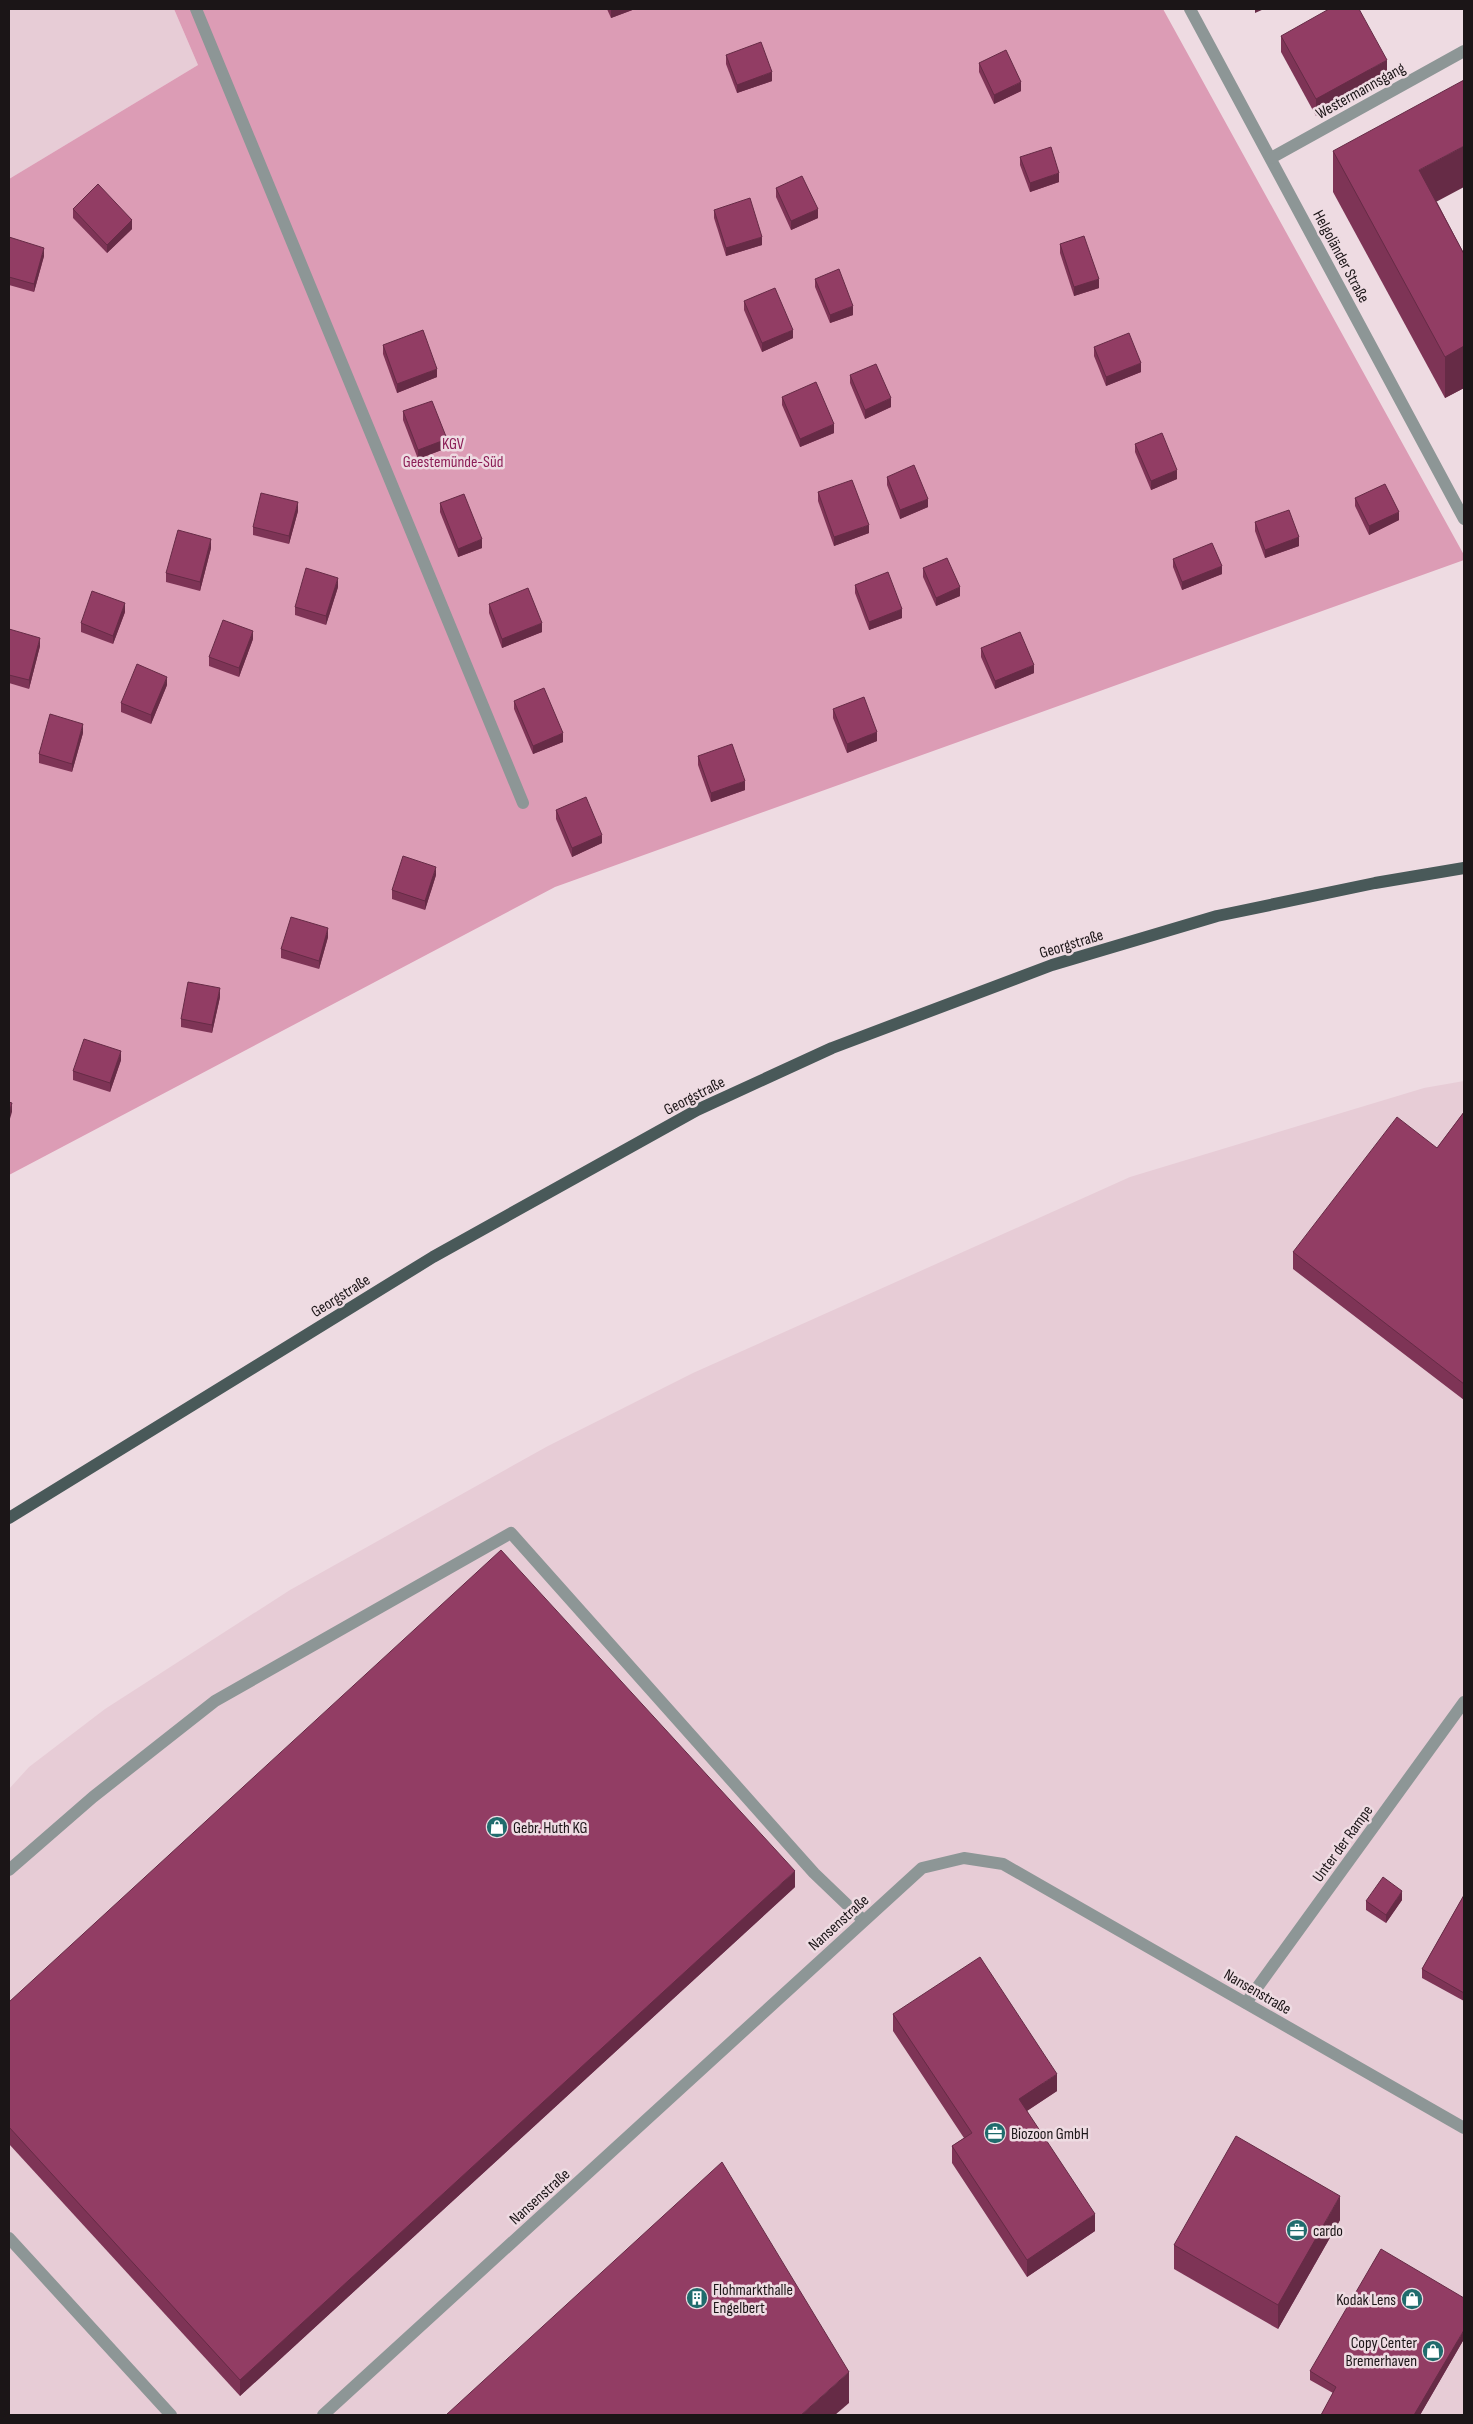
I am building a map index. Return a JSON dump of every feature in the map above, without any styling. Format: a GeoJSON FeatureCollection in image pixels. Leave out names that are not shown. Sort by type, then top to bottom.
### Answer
{"type":"FeatureCollection","features":[{"type":"Feature","properties":{"kind":"main road","name":"Georgstraße"},"geometry":{"type":"LineString","coordinates":[[9,1518],[433,1256],[697,1110],[832,1048],[1052,965],[1217,916],[1375,883],[1464,868]]}},
{"type":"Feature","properties":{"kind":"street"},"geometry":{"type":"LineString","coordinates":[[196,9],[523,803]]}},
{"type":"Feature","properties":{"kind":"street","name":"Helgoländer Straße"},"geometry":{"type":"LineString","coordinates":[[1190,9],[1464,519]]}},
{"type":"Feature","properties":{"kind":"street","name":"Westermannsgang"},"geometry":{"type":"LineString","coordinates":[[1271,158],[1464,51]]}},
{"type":"Feature","properties":{"kind":"street"},"geometry":{"type":"LineString","coordinates":[[9,1870],[93,1797],[215,1701],[511,1533],[814,1873],[863,1920]]}},
{"type":"Feature","properties":{"kind":"street","name":"Unter der Rampe"},"geometry":{"type":"LineString","coordinates":[[1246,2003],[1464,1702]]}},
{"type":"Feature","properties":{"kind":"street","name":"Nansenstraße"},"geometry":{"type":"LineString","coordinates":[[323,2415],[922,1868],[964,1858],[1003,1864],[1464,2128]]}},
{"type":"Feature","properties":{"kind":"street"},"geometry":{"type":"LineString","coordinates":[[9,2238],[171,2415]]}},
{"type":"Feature","properties":{"kind":"shaded area"},"geometry":{"type":"Polygon","coordinates":[[[9,9],[174,9],[198,65],[9,179],[9,9]]]}},
{"type":"Feature","properties":{"kind":"shaded area"},"geometry":{"type":"Polygon","coordinates":[[[1464,1081],[1464,2415],[9,2415],[9,1789],[29,1767],[105,1709],[290,1590],[548,1446],[693,1373],[1130,1177],[1424,1088],[1464,1081]]]}},
{"type":"Feature","properties":{"kind":"green space","name":"KGV Geestemünde-Süd"},"geometry":{"type":"Polygon","coordinates":[[[174,9],[1163,9],[1464,555],[1464,560],[555,887],[9,1175],[9,179],[198,65],[174,9]]]}},
{"type":"Feature","properties":{"kind":"building"},"geometry":{"type":"Polygon","coordinates":[[[1329,9],[1359,9],[1387,60],[1316,99],[1281,36],[1329,9]]]}},
{"type":"Feature","properties":{"kind":"building"},"geometry":{"type":"Polygon","coordinates":[[[761,42],[772,72],[737,85],[726,55],[761,42]]]}},
{"type":"Feature","properties":{"kind":"building"},"geometry":{"type":"Polygon","coordinates":[[[1006,50],[1021,82],[994,95],[979,63],[1006,50]]]}},
{"type":"Feature","properties":{"kind":"building"},"geometry":{"type":"Polygon","coordinates":[[[1464,80],[1464,146],[1419,170],[1464,254],[1464,346],[1445,357],[1333,151],[1464,80]]]}},
{"type":"Feature","properties":{"kind":"building"},"geometry":{"type":"Polygon","coordinates":[[[1051,147],[1059,173],[1030,183],[1020,157],[1051,147]]]}},
{"type":"Feature","properties":{"kind":"building"},"geometry":{"type":"Polygon","coordinates":[[[802,176],[818,209],[791,221],[776,188],[802,176]]]}},
{"type":"Feature","properties":{"kind":"building"},"geometry":{"type":"Polygon","coordinates":[[[98,184],[132,220],[107,245],[73,209],[98,184]]]}},
{"type":"Feature","properties":{"kind":"building"},"geometry":{"type":"Polygon","coordinates":[[[750,198],[762,237],[726,248],[714,210],[750,198]]]}},
{"type":"Feature","properties":{"kind":"building"},"geometry":{"type":"Polygon","coordinates":[[[1084,236],[1099,279],[1074,287],[1060,244],[1084,236]]]}},
{"type":"Feature","properties":{"kind":"building"},"geometry":{"type":"Polygon","coordinates":[[[9,237],[44,248],[34,284],[9,277],[9,237]]]}},
{"type":"Feature","properties":{"kind":"building"},"geometry":{"type":"Polygon","coordinates":[[[839,269],[853,306],[830,315],[815,279],[839,269]]]}},
{"type":"Feature","properties":{"kind":"building"},"geometry":{"type":"Polygon","coordinates":[[[775,288],[793,330],[762,343],[744,301],[775,288]]]}},
{"type":"Feature","properties":{"kind":"building"},"geometry":{"type":"Polygon","coordinates":[[[423,330],[437,369],[397,384],[383,345],[423,330]]]}},
{"type":"Feature","properties":{"kind":"building"},"geometry":{"type":"Polygon","coordinates":[[[1129,333],[1141,363],[1106,377],[1094,347],[1129,333]]]}},
{"type":"Feature","properties":{"kind":"building"},"geometry":{"type":"Polygon","coordinates":[[[876,364],[891,398],[865,410],[850,375],[876,364]]]}},
{"type":"Feature","properties":{"kind":"building"},"geometry":{"type":"Polygon","coordinates":[[[816,382],[834,424],[800,439],[782,397],[816,382]]]}},
{"type":"Feature","properties":{"kind":"building"},"geometry":{"type":"Polygon","coordinates":[[[432,401],[447,439],[418,450],[403,411],[432,401]]]}},
{"type":"Feature","properties":{"kind":"building"},"geometry":{"type":"Polygon","coordinates":[[[1162,433],[1177,470],[1151,481],[1135,444],[1162,433]]]}},
{"type":"Feature","properties":{"kind":"building"},"geometry":{"type":"Polygon","coordinates":[[[914,465],[928,499],[900,510],[887,477],[914,465]]]}},
{"type":"Feature","properties":{"kind":"building"},"geometry":{"type":"Polygon","coordinates":[[[852,480],[869,525],[834,537],[818,492],[852,480]]]}},
{"type":"Feature","properties":{"kind":"building"},"geometry":{"type":"Polygon","coordinates":[[[1385,484],[1399,512],[1369,526],[1355,498],[1385,484]]]}},
{"type":"Feature","properties":{"kind":"building"},"geometry":{"type":"Polygon","coordinates":[[[261,493],[298,502],[289,536],[253,527],[261,493]]]}},
{"type":"Feature","properties":{"kind":"building"},"geometry":{"type":"Polygon","coordinates":[[[464,494],[482,539],[458,549],[440,503],[464,494]]]}},
{"type":"Feature","properties":{"kind":"building"},"geometry":{"type":"Polygon","coordinates":[[[1289,510],[1299,537],[1265,550],[1255,522],[1289,510]]]}},
{"type":"Feature","properties":{"kind":"building"},"geometry":{"type":"Polygon","coordinates":[[[178,530],[211,539],[200,582],[166,573],[178,530]]]}},
{"type":"Feature","properties":{"kind":"building"},"geometry":{"type":"Polygon","coordinates":[[[1212,543],[1222,566],[1182,582],[1173,559],[1212,543]]]}},
{"type":"Feature","properties":{"kind":"building"},"geometry":{"type":"Polygon","coordinates":[[[947,558],[960,587],[936,598],[923,568],[947,558]]]}},
{"type":"Feature","properties":{"kind":"building"},"geometry":{"type":"Polygon","coordinates":[[[306,568],[338,578],[326,616],[295,607],[306,568]]]}},
{"type":"Feature","properties":{"kind":"building"},"geometry":{"type":"Polygon","coordinates":[[[888,572],[902,609],[869,622],[855,585],[888,572]]]}},
{"type":"Feature","properties":{"kind":"building"},"geometry":{"type":"Polygon","coordinates":[[[528,588],[542,623],[502,639],[489,604],[528,588]]]}},
{"type":"Feature","properties":{"kind":"building"},"geometry":{"type":"Polygon","coordinates":[[[92,591],[125,603],[113,636],[81,623],[92,591]]]}},
{"type":"Feature","properties":{"kind":"building"},"geometry":{"type":"Polygon","coordinates":[[[223,620],[253,631],[239,668],[209,657],[223,620]]]}},
{"type":"Feature","properties":{"kind":"building"},"geometry":{"type":"Polygon","coordinates":[[[9,629],[40,638],[29,680],[9,675],[9,629]]]}},
{"type":"Feature","properties":{"kind":"building"},"geometry":{"type":"Polygon","coordinates":[[[1020,632],[1034,665],[995,681],[981,648],[1020,632]]]}},
{"type":"Feature","properties":{"kind":"building"},"geometry":{"type":"Polygon","coordinates":[[[137,664],[167,677],[151,715],[121,703],[137,664]]]}},
{"type":"Feature","properties":{"kind":"building"},"geometry":{"type":"Polygon","coordinates":[[[544,688],[563,733],[533,746],[514,701],[544,688]]]}},
{"type":"Feature","properties":{"kind":"building"},"geometry":{"type":"Polygon","coordinates":[[[864,697],[877,732],[847,744],[833,709],[864,697]]]}},
{"type":"Feature","properties":{"kind":"building"},"geometry":{"type":"Polygon","coordinates":[[[50,714],[83,724],[72,764],[39,754],[50,714]]]}},
{"type":"Feature","properties":{"kind":"building"},"geometry":{"type":"Polygon","coordinates":[[[732,744],[745,781],[711,793],[698,756],[732,744]]]}},
{"type":"Feature","properties":{"kind":"building"},"geometry":{"type":"Polygon","coordinates":[[[586,797],[602,835],[572,848],[556,810],[586,797]]]}},
{"type":"Feature","properties":{"kind":"building"},"geometry":{"type":"Polygon","coordinates":[[[403,856],[436,867],[425,901],[392,890],[403,856]]]}},
{"type":"Feature","properties":{"kind":"building"},"geometry":{"type":"Polygon","coordinates":[[[291,917],[328,928],[319,961],[281,949],[291,917]]]}},
{"type":"Feature","properties":{"kind":"building"},"geometry":{"type":"Polygon","coordinates":[[[188,982],[220,988],[212,1025],[181,1019],[188,982]]]}},
{"type":"Feature","properties":{"kind":"building"},"geometry":{"type":"Polygon","coordinates":[[[84,1039],[121,1051],[110,1083],[73,1071],[84,1039]]]}},
{"type":"Feature","properties":{"kind":"building"},"geometry":{"type":"Polygon","coordinates":[[[9,1102],[12,1103],[9,1113],[9,1102]]]}},
{"type":"Feature","properties":{"kind":"building"},"geometry":{"type":"Polygon","coordinates":[[[1464,1112],[1464,1384],[1293,1252],[1397,1117],[1437,1148],[1464,1112]]]}},
{"type":"Feature","properties":{"kind":"building"},"geometry":{"type":"Polygon","coordinates":[[[501,1550],[795,1871],[240,2380],[9,2127],[9,2002],[501,1550]]]}},
{"type":"Feature","properties":{"kind":"building"},"geometry":{"type":"Polygon","coordinates":[[[1383,1877],[1402,1891],[1386,1915],[1366,1901],[1383,1877]]]}},
{"type":"Feature","properties":{"kind":"building"},"geometry":{"type":"Polygon","coordinates":[[[1464,1895],[1464,1993],[1422,1969],[1464,1895]]]}},
{"type":"Feature","properties":{"kind":"building","name":"Biozoon GmbH"},"geometry":{"type":"Polygon","coordinates":[[[980,1957],[1057,2074],[1019,2099],[1095,2214],[1027,2260],[952,2146],[972,2133],[893,2014],[980,1957]]]}},
{"type":"Feature","properties":{"kind":"building"},"geometry":{"type":"Polygon","coordinates":[[[1236,2136],[1340,2196],[1278,2305],[1174,2245],[1236,2136]]]}},
{"type":"Feature","properties":{"kind":"building","name":"Flohmarkthalle Engelbert"},"geometry":{"type":"Polygon","coordinates":[[[722,2162],[849,2372],[801,2415],[446,2415],[722,2162]]]}},
{"type":"Feature","properties":{"kind":"building"},"geometry":{"type":"Polygon","coordinates":[[[1381,2249],[1464,2298],[1464,2330],[1414,2415],[1321,2415],[1336,2387],[1310,2371],[1381,2249]]]}},
{"type":"Feature","properties":{"kind":"place","name":"Gebr. Huth KG"},"geometry":{"type":"Point","coordinates":[497,1827]}},
{"type":"Feature","properties":{"kind":"place","name":"Biozoon GmbH"},"geometry":{"type":"Point","coordinates":[995,2133]}},
{"type":"Feature","properties":{"kind":"place","name":"cardo"},"geometry":{"type":"Point","coordinates":[1297,2230]}},
{"type":"Feature","properties":{"kind":"place","name":"Flohmarkthalle Engelbert"},"geometry":{"type":"Point","coordinates":[697,2298]}},
{"type":"Feature","properties":{"kind":"place","name":"Kodak Lens"},"geometry":{"type":"Point","coordinates":[1412,2299]}},
{"type":"Feature","properties":{"kind":"place","name":"Copy Center Bremerhaven"},"geometry":{"type":"Point","coordinates":[1433,2351]}}]}
